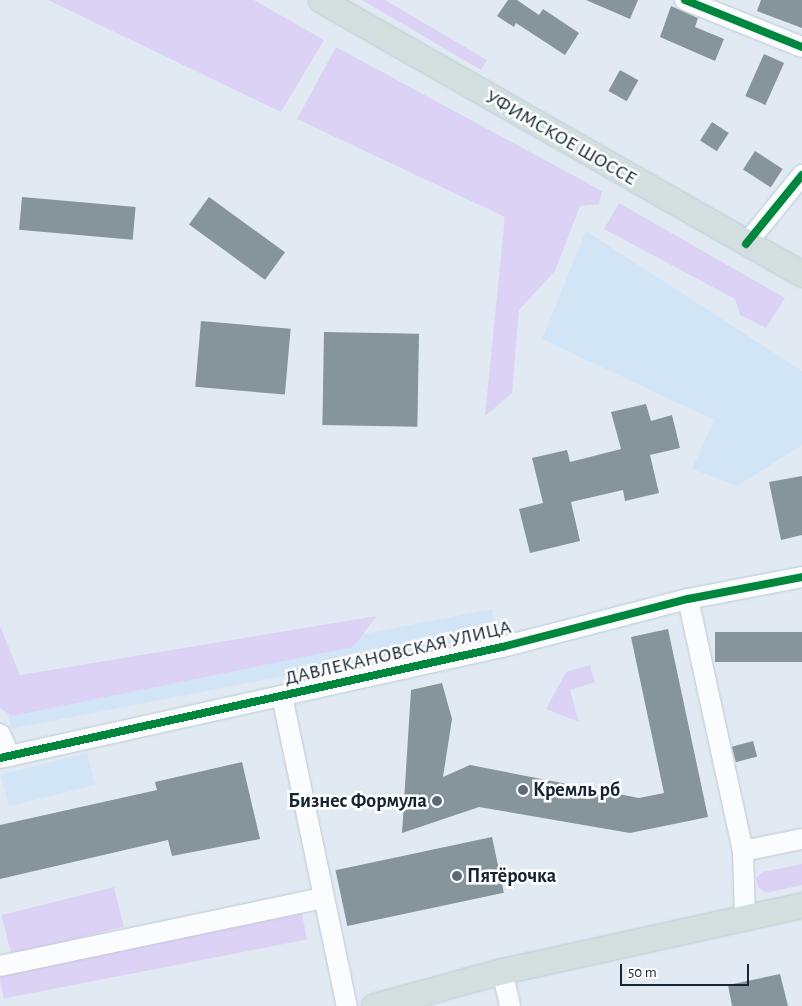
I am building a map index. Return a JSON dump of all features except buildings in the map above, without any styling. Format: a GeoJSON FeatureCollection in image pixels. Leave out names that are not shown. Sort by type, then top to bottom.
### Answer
{"type":"FeatureCollection","features":[{"type":"Feature","properties":{"kind":"main road","name":"УФИМСКОЕ ШОССЕ"},"geometry":{"type":"LineString","coordinates":[[321,0],[746,244],[802,274]]}},
{"type":"Feature","properties":{"kind":"main road"},"geometry":{"type":"LineString","coordinates":[[374,1006],[399,1004],[502,971],[802,905]]}},
{"type":"Feature","properties":{"kind":"street"},"geometry":{"type":"LineString","coordinates":[[685,0],[802,47]]}},
{"type":"Feature","properties":{"kind":"street"},"geometry":{"type":"LineString","coordinates":[[746,244],[802,175]]}},
{"type":"Feature","properties":{"kind":"street","name":"ДАВЛЕКАНОВСКАЯ УЛИЦА"},"geometry":{"type":"LineString","coordinates":[[5,757],[282,696],[688,599],[802,577]]}},
{"type":"Feature","properties":{"kind":"street"},"geometry":{"type":"LineString","coordinates":[[688,599],[744,852],[745,918]]}},
{"type":"Feature","properties":{"kind":"street"},"geometry":{"type":"LineString","coordinates":[[282,696],[347,1006]]}},
{"type":"Feature","properties":{"kind":"street"},"geometry":{"type":"LineString","coordinates":[[0,734],[5,757]]}},
{"type":"Feature","properties":{"kind":"street"},"geometry":{"type":"LineString","coordinates":[[744,852],[802,839]]}},
{"type":"Feature","properties":{"kind":"street"},"geometry":{"type":"LineString","coordinates":[[0,966],[323,898]]}},
{"type":"Feature","properties":{"kind":"street"},"geometry":{"type":"LineString","coordinates":[[502,971],[510,1006]]}},
{"type":"Feature","properties":{"kind":"shaded area"},"geometry":{"type":"Polygon","coordinates":[[[48,0],[254,0],[324,40],[281,112],[48,0]]]}},
{"type":"Feature","properties":{"kind":"shaded area"},"geometry":{"type":"Polygon","coordinates":[[[362,0],[385,0],[487,60],[481,70],[362,0]]]}},
{"type":"Feature","properties":{"kind":"shaded area"},"geometry":{"type":"Polygon","coordinates":[[[336,47],[602,191],[599,204],[580,206],[555,271],[519,310],[512,393],[485,416],[505,217],[297,119],[336,47]]]}},
{"type":"Feature","properties":{"kind":"shaded area"},"geometry":{"type":"Polygon","coordinates":[[[619,203],[785,298],[766,328],[740,315],[735,299],[604,229],[619,203]]]}},
{"type":"Feature","properties":{"kind":"shaded area"},"geometry":{"type":"Polygon","coordinates":[[[586,231],[802,371],[802,445],[737,486],[692,469],[714,420],[542,339],[586,231]]]}},
{"type":"Feature","properties":{"kind":"shaded area"},"geometry":{"type":"Polygon","coordinates":[[[492,609],[497,635],[11,729],[6,703],[492,609]]]}},
{"type":"Feature","properties":{"kind":"shaded area"},"geometry":{"type":"Polygon","coordinates":[[[377,616],[353,647],[12,716],[0,708],[0,626],[20,675],[377,616]]]}},
{"type":"Feature","properties":{"kind":"shaded area"},"geometry":{"type":"Polygon","coordinates":[[[590,665],[595,682],[570,690],[579,722],[546,709],[566,672],[590,665]]]}},
{"type":"Feature","properties":{"kind":"shaded area"},"geometry":{"type":"Polygon","coordinates":[[[87,753],[95,785],[9,807],[1,775],[87,753]]]}},
{"type":"Feature","properties":{"kind":"shaded area"},"geometry":{"type":"Polygon","coordinates":[[[802,864],[802,885],[766,893],[758,887],[756,878],[763,872],[802,864]]]}},
{"type":"Feature","properties":{"kind":"shaded area"},"geometry":{"type":"Polygon","coordinates":[[[114,887],[124,927],[11,955],[1,915],[114,887]]]}},
{"type":"Feature","properties":{"kind":"shaded area"},"geometry":{"type":"Polygon","coordinates":[[[302,914],[307,940],[4,998],[0,973],[302,914]]]}},
{"type":"Feature","properties":{"kind":"cycle path"},"geometry":{"type":"LineString","coordinates":[[685,0],[802,47]]}},
{"type":"Feature","properties":{"kind":"cycle path"},"geometry":{"type":"LineString","coordinates":[[746,244],[802,175]]}},
{"type":"Feature","properties":{"kind":"cycle path"},"geometry":{"type":"LineString","coordinates":[[0,758],[502,647],[688,599],[802,577]]}},
{"type":"Feature","properties":{"kind":"place","name":"Кремль рб"},"geometry":{"type":"Point","coordinates":[523,790]}},
{"type":"Feature","properties":{"kind":"place","name":"Бизнес Формула"},"geometry":{"type":"Point","coordinates":[437,801]}},
{"type":"Feature","properties":{"kind":"place","name":"Пятёрочка"},"geometry":{"type":"Point","coordinates":[457,876]}}]}
